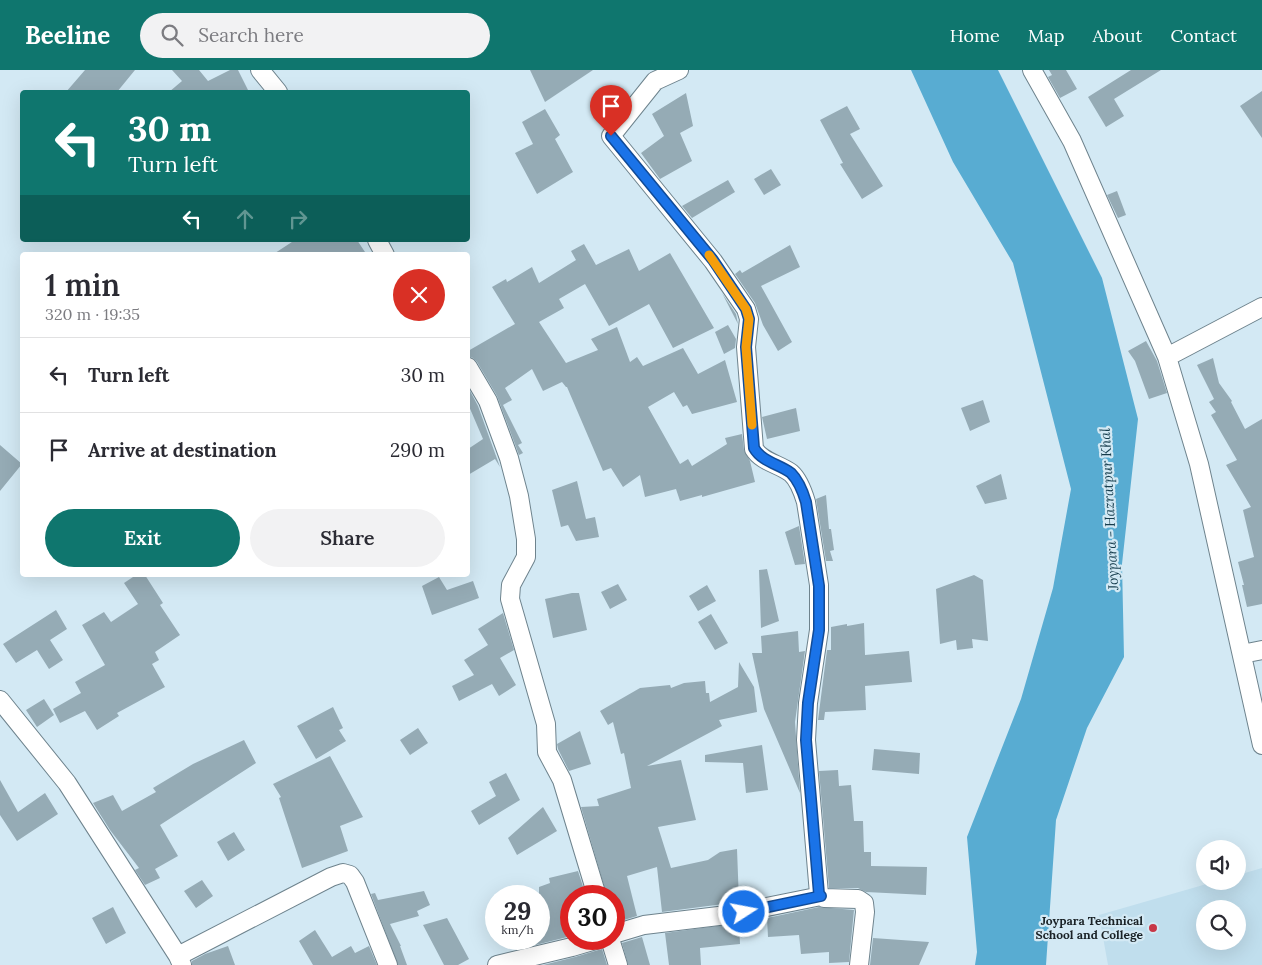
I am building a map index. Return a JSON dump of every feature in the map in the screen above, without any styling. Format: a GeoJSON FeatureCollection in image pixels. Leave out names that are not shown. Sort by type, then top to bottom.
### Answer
{"type":"FeatureCollection","features":[{"type":"Feature","properties":{"kind":"street"},"geometry":{"type":"LineString","coordinates":[[260,70],[276,90]]}},
{"type":"Feature","properties":{"kind":"street"},"geometry":{"type":"LineString","coordinates":[[679,70],[655,82],[611,136],[713,260],[746,309],[749,319],[746,347],[754,448],[762,458],[792,474],[802,489],[806,502],[819,586],[819,630],[808,703],[806,740],[819,894],[821,896]]}},
{"type":"Feature","properties":{"kind":"street"},"geometry":{"type":"LineString","coordinates":[[1032,70],[1072,141],[1167,357],[1200,464],[1262,745]]}},
{"type":"Feature","properties":{"kind":"street"},"geometry":{"type":"LineString","coordinates":[[1167,357],[1262,307]]}},
{"type":"Feature","properties":{"kind":"street"},"geometry":{"type":"LineString","coordinates":[[470,370],[488,402],[509,458],[519,496],[526,539],[526,557],[511,585],[510,599],[546,724],[547,752],[562,780],[594,885]]}},
{"type":"Feature","properties":{"kind":"street"},"geometry":{"type":"LineString","coordinates":[[1242,654],[1262,650]]}},
{"type":"Feature","properties":{"kind":"street"},"geometry":{"type":"LineString","coordinates":[[0,700],[67,783],[180,961],[331,877],[343,873],[350,875],[355,882],[388,965]]}},
{"type":"Feature","properties":{"kind":"street"},"geometry":{"type":"LineString","coordinates":[[625,931],[644,925],[727,915],[821,896],[824,898],[858,899],[864,903],[865,912],[859,965]]}},
{"type":"Feature","properties":{"kind":"street"},"geometry":{"type":"LineString","coordinates":[[497,965],[560,950]]}},
{"type":"Feature","properties":{"kind":"street"},"geometry":{"type":"LineString","coordinates":[[613,950],[618,965]]}},
{"type":"Feature","properties":{"kind":"shaded area","name":"Joypara Technical School and College"},"geometry":{"type":"Polygon","coordinates":[[[1262,868],[1262,965],[1108,965],[1099,915],[1196,887],[1196,890],[1246,890],[1246,873],[1262,868]]]}},
{"type":"Feature","properties":{"kind":"water","name":"Joypara - Hazratpur Khal"},"geometry":{"type":"Polygon","coordinates":[[[911,70],[998,70],[1102,278],[1138,419],[1122,564],[1124,657],[1087,728],[1056,820],[1046,965],[975,965],[977,952],[967,837],[1021,699],[1053,588],[1071,489],[1013,263],[953,162],[911,70]]]}},
{"type":"Feature","properties":{"kind":"building"},"geometry":{"type":"Polygon","coordinates":[[[85,70],[135,70],[119,90],[68,90],[85,70]]]}},
{"type":"Feature","properties":{"kind":"building"},"geometry":{"type":"Polygon","coordinates":[[[172,70],[199,70],[208,81],[230,70],[238,70],[248,90],[171,90],[182,81],[172,70]]]}},
{"type":"Feature","properties":{"kind":"building"},"geometry":{"type":"Polygon","coordinates":[[[530,70],[593,70],[545,102],[530,70]]]}},
{"type":"Feature","properties":{"kind":"building"},"geometry":{"type":"Polygon","coordinates":[[[1049,70],[1066,70],[1077,89],[1060,98],[1048,77],[1052,75],[1049,70]]]}},
{"type":"Feature","properties":{"kind":"building"},"geometry":{"type":"Polygon","coordinates":[[[1131,70],[1161,70],[1114,99],[1124,116],[1106,127],[1088,97],[1131,70]]]}},
{"type":"Feature","properties":{"kind":"building"},"geometry":{"type":"Polygon","coordinates":[[[1262,91],[1262,138],[1240,106],[1262,91]]]}},
{"type":"Feature","properties":{"kind":"building"},"geometry":{"type":"Polygon","coordinates":[[[686,93],[693,126],[680,133],[692,161],[660,179],[641,153],[664,136],[652,114],[686,93]]]}},
{"type":"Feature","properties":{"kind":"building"},"geometry":{"type":"Polygon","coordinates":[[[847,106],[860,129],[850,134],[883,186],[862,199],[840,164],[843,163],[820,120],[847,106]]]}},
{"type":"Feature","properties":{"kind":"building"},"geometry":{"type":"Polygon","coordinates":[[[545,109],[560,135],[555,139],[573,172],[537,194],[515,153],[533,144],[522,122],[545,109]]]}},
{"type":"Feature","properties":{"kind":"building"},"geometry":{"type":"Polygon","coordinates":[[[771,169],[781,185],[764,195],[754,179],[771,169]]]}},
{"type":"Feature","properties":{"kind":"building"},"geometry":{"type":"Polygon","coordinates":[[[728,180],[735,192],[692,218],[682,206],[728,180]]]}},
{"type":"Feature","properties":{"kind":"building"},"geometry":{"type":"Polygon","coordinates":[[[1117,191],[1126,215],[1118,218],[1107,195],[1117,191]]]}},
{"type":"Feature","properties":{"kind":"building"},"geometry":{"type":"Polygon","coordinates":[[[292,242],[358,242],[365,252],[277,252],[292,242]]]}},
{"type":"Feature","properties":{"kind":"building"},"geometry":{"type":"Polygon","coordinates":[[[584,244],[596,265],[629,249],[639,271],[670,253],[714,328],[673,348],[649,304],[609,326],[585,284],[559,299],[564,308],[539,322],[566,363],[598,350],[591,339],[617,327],[630,362],[637,357],[643,366],[683,348],[698,374],[725,360],[737,402],[692,414],[687,405],[683,407],[674,392],[648,407],[680,464],[688,459],[692,466],[727,444],[725,438],[742,434],[744,450],[750,461],[755,482],[702,497],[702,495],[680,501],[676,489],[645,497],[640,475],[623,487],[611,468],[603,471],[567,387],[562,382],[543,391],[532,369],[505,388],[512,400],[503,405],[522,443],[518,445],[523,453],[519,455],[497,396],[477,362],[470,357],[470,350],[515,324],[492,287],[506,279],[507,282],[532,267],[539,283],[576,260],[571,251],[584,244]]]}},
{"type":"Feature","properties":{"kind":"building"},"geometry":{"type":"Polygon","coordinates":[[[790,245],[800,267],[761,286],[792,342],[778,351],[763,325],[755,303],[735,274],[740,270],[742,273],[790,245]]]}},
{"type":"Feature","properties":{"kind":"building"},"geometry":{"type":"Polygon","coordinates":[[[722,293],[736,314],[738,324],[722,293]]]}},
{"type":"Feature","properties":{"kind":"building"},"geometry":{"type":"Polygon","coordinates":[[[728,325],[736,339],[735,348],[724,354],[715,332],[728,325]]]}},
{"type":"Feature","properties":{"kind":"building"},"geometry":{"type":"Polygon","coordinates":[[[1146,341],[1157,361],[1167,393],[1149,399],[1135,361],[1128,351],[1146,341]]]}},
{"type":"Feature","properties":{"kind":"building"},"geometry":{"type":"Polygon","coordinates":[[[1213,358],[1219,383],[1232,401],[1245,429],[1262,419],[1262,604],[1247,607],[1238,562],[1254,557],[1243,510],[1251,507],[1226,465],[1237,460],[1211,415],[1216,412],[1209,402],[1214,399],[1197,365],[1213,358]]]}},
{"type":"Feature","properties":{"kind":"building"},"geometry":{"type":"Polygon","coordinates":[[[470,391],[478,406],[500,467],[495,459],[470,474],[470,448],[483,439],[470,409],[470,391]]]}},
{"type":"Feature","properties":{"kind":"building"},"geometry":{"type":"Polygon","coordinates":[[[983,400],[990,422],[970,431],[961,408],[983,400]]]}},
{"type":"Feature","properties":{"kind":"building"},"geometry":{"type":"Polygon","coordinates":[[[796,408],[800,431],[767,439],[762,417],[796,408]]]}},
{"type":"Feature","properties":{"kind":"building"},"geometry":{"type":"Polygon","coordinates":[[[0,445],[20,462],[20,466],[0,491],[0,445]]]}},
{"type":"Feature","properties":{"kind":"building"},"geometry":{"type":"Polygon","coordinates":[[[1001,474],[1007,499],[985,504],[976,486],[1001,474]]]}},
{"type":"Feature","properties":{"kind":"building"},"geometry":{"type":"Polygon","coordinates":[[[577,481],[586,519],[595,517],[599,537],[576,541],[568,525],[561,527],[552,490],[577,481]]]}},
{"type":"Feature","properties":{"kind":"building"},"geometry":{"type":"Polygon","coordinates":[[[826,495],[829,529],[831,529],[834,550],[830,551],[833,561],[826,561],[816,499],[826,495]]]}},
{"type":"Feature","properties":{"kind":"building"},"geometry":{"type":"Polygon","coordinates":[[[799,526],[805,564],[795,565],[785,532],[799,526]]]}},
{"type":"Feature","properties":{"kind":"building"},"geometry":{"type":"Polygon","coordinates":[[[767,569],[779,621],[761,628],[759,570],[767,569]]]}},
{"type":"Feature","properties":{"kind":"building"},"geometry":{"type":"Polygon","coordinates":[[[974,575],[983,580],[988,641],[972,639],[973,648],[957,650],[956,640],[940,644],[936,589],[974,575]]]}},
{"type":"Feature","properties":{"kind":"building"},"geometry":{"type":"Polygon","coordinates":[[[133,577],[146,577],[163,603],[160,605],[180,635],[155,652],[159,660],[152,664],[165,687],[117,713],[119,716],[97,730],[85,711],[60,723],[53,709],[81,693],[75,682],[105,665],[82,625],[104,612],[111,622],[138,604],[124,583],[133,577]]]}},
{"type":"Feature","properties":{"kind":"building"},"geometry":{"type":"Polygon","coordinates":[[[439,577],[447,590],[473,581],[479,598],[432,615],[422,586],[439,577]]]}},
{"type":"Feature","properties":{"kind":"building"},"geometry":{"type":"Polygon","coordinates":[[[618,584],[627,600],[610,609],[601,592],[618,584]]]}},
{"type":"Feature","properties":{"kind":"building"},"geometry":{"type":"Polygon","coordinates":[[[707,585],[716,601],[698,611],[689,596],[707,585]]]}},
{"type":"Feature","properties":{"kind":"building"},"geometry":{"type":"Polygon","coordinates":[[[579,593],[587,630],[553,638],[545,599],[579,593]]]}},
{"type":"Feature","properties":{"kind":"building"},"geometry":{"type":"Polygon","coordinates":[[[56,610],[67,629],[50,640],[63,660],[49,669],[37,650],[16,663],[3,644],[56,610]]]}},
{"type":"Feature","properties":{"kind":"building"},"geometry":{"type":"Polygon","coordinates":[[[503,613],[514,650],[500,658],[516,685],[499,696],[492,684],[459,701],[452,686],[474,675],[464,660],[488,645],[478,629],[503,613]]]}},
{"type":"Feature","properties":{"kind":"building"},"geometry":{"type":"Polygon","coordinates":[[[711,614],[728,643],[715,650],[698,622],[711,614]]]}},
{"type":"Feature","properties":{"kind":"building"},"geometry":{"type":"Polygon","coordinates":[[[864,623],[865,655],[909,651],[912,682],[865,686],[866,710],[825,712],[824,720],[818,720],[827,650],[831,650],[831,627],[864,623]]]}},
{"type":"Feature","properties":{"kind":"building"},"geometry":{"type":"Polygon","coordinates":[[[798,631],[799,652],[805,651],[795,722],[800,793],[764,709],[752,653],[762,653],[761,636],[798,631]]]}},
{"type":"Feature","properties":{"kind":"building"},"geometry":{"type":"Polygon","coordinates":[[[739,662],[754,687],[757,712],[719,720],[722,726],[647,766],[681,760],[696,820],[658,827],[671,868],[708,860],[720,852],[737,849],[739,902],[662,912],[657,867],[627,876],[637,916],[625,920],[625,885],[604,885],[581,807],[599,806],[597,799],[631,788],[624,753],[621,754],[613,722],[608,725],[600,711],[640,688],[670,685],[671,688],[684,683],[705,681],[706,693],[709,693],[710,702],[738,687],[739,662]]]}},
{"type":"Feature","properties":{"kind":"building"},"geometry":{"type":"Polygon","coordinates":[[[44,699],[54,715],[37,727],[26,710],[44,699]]]}},
{"type":"Feature","properties":{"kind":"building"},"geometry":{"type":"Polygon","coordinates":[[[333,707],[343,728],[339,730],[346,741],[316,759],[297,726],[333,707]]]}},
{"type":"Feature","properties":{"kind":"building"},"geometry":{"type":"Polygon","coordinates":[[[418,728],[428,743],[410,755],[400,740],[418,728]]]}},
{"type":"Feature","properties":{"kind":"building"},"geometry":{"type":"Polygon","coordinates":[[[580,731],[591,764],[569,771],[557,744],[580,731]]]}},
{"type":"Feature","properties":{"kind":"building"},"geometry":{"type":"Polygon","coordinates":[[[244,740],[256,763],[160,825],[178,856],[155,869],[160,878],[145,885],[135,870],[139,868],[110,830],[93,803],[113,795],[122,811],[156,792],[153,788],[193,764],[244,740]]]}},
{"type":"Feature","properties":{"kind":"building"},"geometry":{"type":"Polygon","coordinates":[[[762,745],[768,790],[746,793],[743,763],[705,762],[705,755],[762,745]]]}},
{"type":"Feature","properties":{"kind":"building"},"geometry":{"type":"Polygon","coordinates":[[[874,749],[920,753],[919,774],[872,770],[874,749]]]}},
{"type":"Feature","properties":{"kind":"building"},"geometry":{"type":"Polygon","coordinates":[[[330,756],[363,817],[340,826],[348,851],[302,868],[279,798],[281,797],[273,784],[330,756]]]}},
{"type":"Feature","properties":{"kind":"building"},"geometry":{"type":"Polygon","coordinates":[[[838,770],[839,786],[851,785],[854,821],[863,821],[864,852],[871,852],[871,866],[927,867],[926,895],[866,892],[858,888],[829,888],[819,771],[838,770]]]}},
{"type":"Feature","properties":{"kind":"building"},"geometry":{"type":"Polygon","coordinates":[[[506,773],[520,800],[479,825],[471,811],[496,796],[489,782],[506,773]]]}},
{"type":"Feature","properties":{"kind":"building"},"geometry":{"type":"Polygon","coordinates":[[[0,780],[18,812],[45,793],[58,814],[17,841],[0,815],[0,780]]]}},
{"type":"Feature","properties":{"kind":"building"},"geometry":{"type":"Polygon","coordinates":[[[543,807],[557,831],[517,855],[508,838],[543,807]]]}},
{"type":"Feature","properties":{"kind":"building"},"geometry":{"type":"Polygon","coordinates":[[[234,832],[245,850],[228,861],[217,842],[234,832]]]}},
{"type":"Feature","properties":{"kind":"building"},"geometry":{"type":"Polygon","coordinates":[[[578,871],[582,885],[560,885],[560,939],[550,941],[550,885],[544,885],[550,883],[549,878],[578,871]]]}},
{"type":"Feature","properties":{"kind":"building"},"geometry":{"type":"Polygon","coordinates":[[[202,880],[213,896],[196,908],[184,891],[202,880]]]}},
{"type":"Feature","properties":{"kind":"building"},"geometry":{"type":"Polygon","coordinates":[[[424,891],[430,905],[417,911],[419,916],[390,924],[401,946],[407,965],[398,965],[371,894],[375,893],[378,900],[424,891]]]}},
{"type":"Feature","properties":{"kind":"building"},"geometry":{"type":"Polygon","coordinates":[[[113,907],[126,933],[106,944],[92,918],[113,907]]]}},
{"type":"Feature","properties":{"kind":"building"},"geometry":{"type":"Polygon","coordinates":[[[819,907],[854,910],[849,962],[829,963],[829,952],[801,954],[799,935],[768,937],[767,918],[819,907]]]}},
{"type":"Feature","properties":{"kind":"building"},"geometry":{"type":"Polygon","coordinates":[[[447,918],[469,959],[458,965],[444,965],[423,925],[447,918]]]}},
{"type":"Feature","properties":{"kind":"building"},"geometry":{"type":"Polygon","coordinates":[[[739,923],[740,944],[700,948],[701,965],[669,965],[665,933],[739,923]]]}},
{"type":"Feature","properties":{"kind":"building"},"geometry":{"type":"Polygon","coordinates":[[[315,930],[332,957],[351,946],[355,953],[369,946],[377,965],[313,965],[299,941],[315,930]]]}},
{"type":"Feature","properties":{"kind":"building"},"geometry":{"type":"Polygon","coordinates":[[[642,937],[650,965],[628,965],[624,950],[625,942],[642,937]]]}},
{"type":"Feature","properties":{"kind":"building"},"geometry":{"type":"Polygon","coordinates":[[[873,938],[929,942],[919,965],[870,965],[873,938]]]}},
{"type":"Feature","properties":{"kind":"building"},"geometry":{"type":"Polygon","coordinates":[[[228,946],[235,965],[192,965],[192,961],[205,954],[228,946]]]}},
{"type":"Feature","properties":{"kind":"building"},"geometry":{"type":"Polygon","coordinates":[[[602,950],[607,965],[543,965],[602,950]]]}},
{"type":"Feature","properties":{"kind":"slow traffic"},"geometry":{"type":"LineString","coordinates":[[709,255],[746,309],[749,319],[746,347],[752,425]]}},
{"type":"Feature","properties":{"kind":"place","name":"Joypara Technical School and College"},"geometry":{"type":"Point","coordinates":[1153,928]}},
{"type":"Feature","properties":{"kind":"route"},"geometry":{"type":"LineString","coordinates":[[611,136],[713,260],[746,309],[749,319],[746,347],[754,448],[762,458],[792,474],[802,489],[806,502],[819,586],[819,630],[808,703],[806,740],[819,894],[821,896],[744,912]]}}]}
